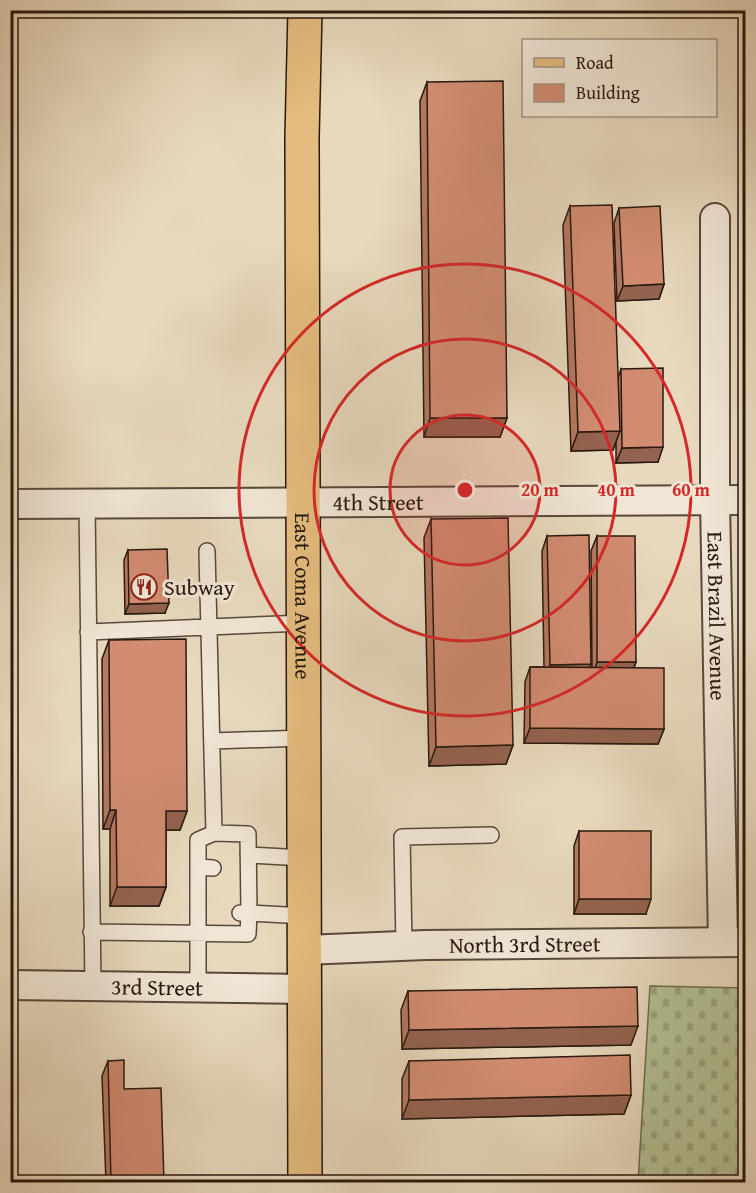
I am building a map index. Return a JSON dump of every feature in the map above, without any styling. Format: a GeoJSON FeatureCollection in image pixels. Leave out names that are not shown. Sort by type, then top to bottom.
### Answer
{"type":"FeatureCollection","features":[{"type":"Feature","properties":{"kind":"main road"},"geometry":{"type":"LineString","coordinates":[[291,10],[302,137]]}},
{"type":"Feature","properties":{"kind":"main road","name":"East Coma Avenue"},"geometry":{"type":"LineString","coordinates":[[305,10],[302,137],[305,1182]]}},
{"type":"Feature","properties":{"kind":"street","name":"East Brazil Avenue"},"geometry":{"type":"LineString","coordinates":[[715,218],[716,500],[734,942]]}},
{"type":"Feature","properties":{"kind":"street","name":"4th Street"},"geometry":{"type":"LineString","coordinates":[[10,504],[746,500]]}},
{"type":"Feature","properties":{"kind":"street","name":"North 3rd Street"},"geometry":{"type":"LineString","coordinates":[[304,950],[404,946],[734,942]]}},
{"type":"Feature","properties":{"kind":"street","name":"3rd Street"},"geometry":{"type":"LineString","coordinates":[[10,985],[305,989]]}},
{"type":"Feature","properties":{"kind":"lane"},"geometry":{"type":"LineString","coordinates":[[87,504],[93,987]]}},
{"type":"Feature","properties":{"kind":"lane"},"geometry":{"type":"LineString","coordinates":[[207,551],[214,833]]}},
{"type":"Feature","properties":{"kind":"lane"},"geometry":{"type":"LineString","coordinates":[[88,632],[304,623]]}},
{"type":"Feature","properties":{"kind":"lane"},"geometry":{"type":"LineString","coordinates":[[212,741],[304,738]]}},
{"type":"Feature","properties":{"kind":"lane"},"geometry":{"type":"LineString","coordinates":[[91,932],[199,935],[248,934],[244,913],[249,834],[214,833],[198,840],[206,868],[206,911],[199,935],[198,988]]}},
{"type":"Feature","properties":{"kind":"lane"},"geometry":{"type":"LineString","coordinates":[[404,946],[402,837],[491,835]]}},
{"type":"Feature","properties":{"kind":"lane"},"geometry":{"type":"LineString","coordinates":[[246,864],[304,858]]}},
{"type":"Feature","properties":{"kind":"lane"},"geometry":{"type":"LineString","coordinates":[[244,913],[305,916]]}},
{"type":"Feature","properties":{"kind":"green space"},"geometry":{"type":"Polygon","coordinates":[[[650,986],[745,988],[745,1182],[638,1182],[650,986]]]}},
{"type":"Feature","properties":{"kind":"building"},"geometry":{"type":"Polygon","coordinates":[[[503,81],[507,418],[430,418],[427,82],[503,81]]]}},
{"type":"Feature","properties":{"kind":"building"},"geometry":{"type":"Polygon","coordinates":[[[612,205],[620,431],[578,432],[570,206],[612,205]]]}},
{"type":"Feature","properties":{"kind":"building"},"geometry":{"type":"Polygon","coordinates":[[[660,206],[664,284],[623,286],[619,208],[660,206]]]}},
{"type":"Feature","properties":{"kind":"building"},"geometry":{"type":"Polygon","coordinates":[[[663,368],[663,447],[622,448],[621,369],[663,368]]]}},
{"type":"Feature","properties":{"kind":"building"},"geometry":{"type":"Polygon","coordinates":[[[508,518],[513,745],[436,747],[431,519],[508,518]]]}},
{"type":"Feature","properties":{"kind":"building"},"geometry":{"type":"Polygon","coordinates":[[[589,535],[591,664],[550,665],[547,536],[589,535]]]}},
{"type":"Feature","properties":{"kind":"building"},"geometry":{"type":"Polygon","coordinates":[[[597,536],[635,536],[636,662],[597,662],[597,536]]]}},
{"type":"Feature","properties":{"kind":"building","name":"Subway"},"geometry":{"type":"Polygon","coordinates":[[[167,549],[169,603],[129,604],[128,550],[167,549]]]}},
{"type":"Feature","properties":{"kind":"building"},"geometry":{"type":"Polygon","coordinates":[[[186,639],[187,811],[166,811],[166,887],[117,887],[116,810],[110,810],[109,640],[186,639]]]}},
{"type":"Feature","properties":{"kind":"building"},"geometry":{"type":"Polygon","coordinates":[[[530,667],[664,668],[664,729],[530,728],[530,667]]]}},
{"type":"Feature","properties":{"kind":"building"},"geometry":{"type":"Polygon","coordinates":[[[579,831],[651,831],[651,899],[579,899],[579,831]]]}},
{"type":"Feature","properties":{"kind":"building"},"geometry":{"type":"Polygon","coordinates":[[[637,987],[638,1026],[409,1030],[408,991],[637,987]]]}},
{"type":"Feature","properties":{"kind":"building"},"geometry":{"type":"Polygon","coordinates":[[[630,1055],[631,1095],[409,1100],[409,1061],[630,1055]]]}},
{"type":"Feature","properties":{"kind":"building"},"geometry":{"type":"Polygon","coordinates":[[[124,1060],[124,1089],[161,1088],[164,1182],[111,1182],[108,1061],[124,1060]]]}},
{"type":"Feature","properties":{"kind":"place","name":"Subway"},"geometry":{"type":"Point","coordinates":[144,587]}}]}
